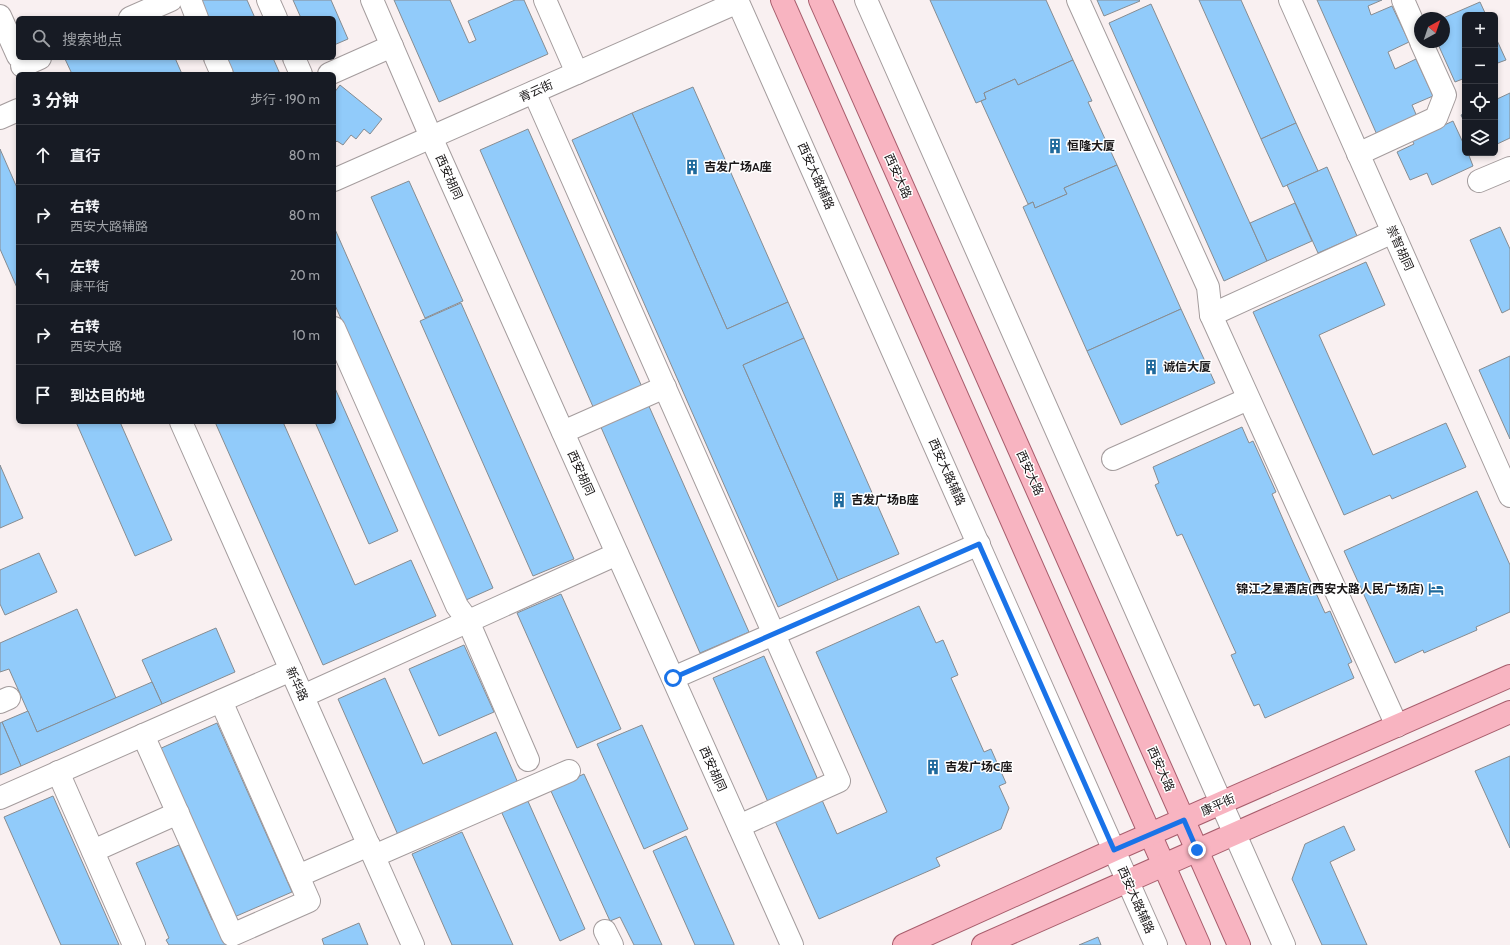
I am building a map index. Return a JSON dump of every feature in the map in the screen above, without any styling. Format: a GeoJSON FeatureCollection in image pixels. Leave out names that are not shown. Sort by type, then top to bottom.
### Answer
{"type":"FeatureCollection","features":[{"type":"Feature","properties":{"kind":"main road"},"geometry":{"type":"LineString","coordinates":[[782,0],[1200,945]]}},
{"type":"Feature","properties":{"kind":"main road","name":"西安大路"},"geometry":{"type":"LineString","coordinates":[[820,0],[1240,945]]}},
{"type":"Feature","properties":{"kind":"main road","name":"康平街"},"geometry":{"type":"LineString","coordinates":[[904,945],[1150,834],[1510,676]]}},
{"type":"Feature","properties":{"kind":"main road"},"geometry":{"type":"LineString","coordinates":[[983,945],[1510,712]]}},
{"type":"Feature","properties":{"kind":"street"},"geometry":{"type":"LineString","coordinates":[[135,16],[171,0]]}},
{"type":"Feature","properties":{"kind":"street"},"geometry":{"type":"LineString","coordinates":[[190,0],[196,16]]}},
{"type":"Feature","properties":{"kind":"street"},"geometry":{"type":"LineString","coordinates":[[268,0],[275,16]]}},
{"type":"Feature","properties":{"kind":"street","name":"西安胡同"},"geometry":{"type":"LineString","coordinates":[[372,0],[431,137],[792,945]]}},
{"type":"Feature","properties":{"kind":"street"},"geometry":{"type":"LineString","coordinates":[[545,0],[578,73]]}},
{"type":"Feature","properties":{"kind":"street"},"geometry":{"type":"LineString","coordinates":[[866,0],[1284,945]]}},
{"type":"Feature","properties":{"kind":"street"},"geometry":{"type":"LineString","coordinates":[[1078,0],[1208,287],[1211,315],[1397,726]]}},
{"type":"Feature","properties":{"kind":"street","name":"崇智胡同"},"geometry":{"type":"LineString","coordinates":[[1290,0],[1510,496]]}},
{"type":"Feature","properties":{"kind":"street"},"geometry":{"type":"LineString","coordinates":[[1402,0],[1414,26]]}},
{"type":"Feature","properties":{"kind":"street","name":"青云街"},"geometry":{"type":"LineString","coordinates":[[336,179],[738,1]]}},
{"type":"Feature","properties":{"kind":"street","name":"西安大路辅路"},"geometry":{"type":"LineString","coordinates":[[738,1],[1156,945]]}},
{"type":"Feature","properties":{"kind":"street"},"geometry":{"type":"LineString","coordinates":[[0,16],[16,45]]}},
{"type":"Feature","properties":{"kind":"street"},"geometry":{"type":"LineString","coordinates":[[333,72],[392,46]]}},
{"type":"Feature","properties":{"kind":"street"},"geometry":{"type":"LineString","coordinates":[[1358,154],[1436,118],[1445,95],[1425,48]]}},
{"type":"Feature","properties":{"kind":"street"},"geometry":{"type":"LineString","coordinates":[[216,60],[221,72]]}},
{"type":"Feature","properties":{"kind":"street"},"geometry":{"type":"LineString","coordinates":[[295,60],[300,72]]}},
{"type":"Feature","properties":{"kind":"street"},"geometry":{"type":"LineString","coordinates":[[534,92],[839,781],[738,826]]}},
{"type":"Feature","properties":{"kind":"street"},"geometry":{"type":"LineString","coordinates":[[0,118],[16,111]]}},
{"type":"Feature","properties":{"kind":"street"},"geometry":{"type":"LineString","coordinates":[[1480,181],[1510,168]]}},
{"type":"Feature","properties":{"kind":"street"},"geometry":{"type":"LineString","coordinates":[[1211,315],[1393,232]]}},
{"type":"Feature","properties":{"kind":"street"},"geometry":{"type":"LineString","coordinates":[[336,333],[457,606],[468,622],[528,760]]}},
{"type":"Feature","properties":{"kind":"street"},"geometry":{"type":"LineString","coordinates":[[563,432],[665,387]]}},
{"type":"Feature","properties":{"kind":"street"},"geometry":{"type":"LineString","coordinates":[[1113,459],[1248,399]]}},
{"type":"Feature","properties":{"kind":"street","name":"新华路"},"geometry":{"type":"LineString","coordinates":[[182,424],[413,945]]}},
{"type":"Feature","properties":{"kind":"street"},"geometry":{"type":"LineString","coordinates":[[673,678],[979,544]]}},
{"type":"Feature","properties":{"kind":"street"},"geometry":{"type":"LineString","coordinates":[[302,696],[617,554]]}},
{"type":"Feature","properties":{"kind":"street"},"geometry":{"type":"LineString","coordinates":[[0,798],[291,670]]}},
{"type":"Feature","properties":{"kind":"street"},"geometry":{"type":"LineString","coordinates":[[144,735],[232,935],[310,901],[221,701]]}},
{"type":"Feature","properties":{"kind":"street"},"geometry":{"type":"LineString","coordinates":[[298,876],[372,851],[569,771]]}},
{"type":"Feature","properties":{"kind":"street"},"geometry":{"type":"LineString","coordinates":[[58,772],[134,945]]}},
{"type":"Feature","properties":{"kind":"street"},"geometry":{"type":"LineString","coordinates":[[93,851],[178,813]]}},
{"type":"Feature","properties":{"kind":"building"},"geometry":{"type":"Polygon","coordinates":[[[199,0],[247,0],[254,16],[206,16],[199,0]]]}},
{"type":"Feature","properties":{"kind":"building"},"geometry":{"type":"Polygon","coordinates":[[[293,0],[331,0],[348,39],[336,44],[336,16],[300,16],[293,0]]]}},
{"type":"Feature","properties":{"kind":"building"},"geometry":{"type":"Polygon","coordinates":[[[394,0],[450,0],[469,43],[476,40],[468,21],[515,0],[524,0],[548,54],[439,102],[394,0]]]}},
{"type":"Feature","properties":{"kind":"building"},"geometry":{"type":"Polygon","coordinates":[[[930,0],[1046,0],[1073,60],[1018,85],[1015,79],[984,93],[986,99],[976,103],[930,0]]]}},
{"type":"Feature","properties":{"kind":"building"},"geometry":{"type":"Polygon","coordinates":[[[1097,0],[1139,0],[1140,1],[1104,16],[1097,0]]]}},
{"type":"Feature","properties":{"kind":"building"},"geometry":{"type":"Polygon","coordinates":[[[1199,0],[1241,0],[1296,123],[1261,139],[1199,0]]]}},
{"type":"Feature","properties":{"kind":"building"},"geometry":{"type":"Polygon","coordinates":[[[1317,0],[1382,0],[1368,6],[1371,15],[1392,6],[1409,42],[1388,52],[1395,69],[1416,59],[1433,96],[1412,105],[1418,119],[1378,137],[1317,0]]]}},
{"type":"Feature","properties":{"kind":"building"},"geometry":{"type":"Polygon","coordinates":[[[1480,2],[1485,12],[1462,12],[1462,79],[1455,82],[1440,48],[1450,48],[1450,15],[1480,2]]]}},
{"type":"Feature","properties":{"kind":"building"},"geometry":{"type":"Polygon","coordinates":[[[1151,4],[1267,261],[1224,281],[1109,23],[1151,4]]]}},
{"type":"Feature","properties":{"kind":"building"},"geometry":{"type":"Polygon","coordinates":[[[1498,43],[1506,60],[1498,63],[1498,43]]]}},
{"type":"Feature","properties":{"kind":"building"},"geometry":{"type":"Polygon","coordinates":[[[65,60],[176,60],[181,72],[71,72],[65,60]]]}},
{"type":"Feature","properties":{"kind":"building"},"geometry":{"type":"Polygon","coordinates":[[[225,60],[274,60],[279,72],[230,72],[225,60]]]}},
{"type":"Feature","properties":{"kind":"building","name":"恒隆大厦"},"geometry":{"type":"Polygon","coordinates":[[[1073,60],[1092,101],[1088,102],[1117,165],[1064,188],[1067,194],[1035,208],[1033,202],[1028,204],[981,101],[986,99],[984,93],[1015,79],[1018,85],[1073,60]]]}},
{"type":"Feature","properties":{"kind":"building"},"geometry":{"type":"Polygon","coordinates":[[[340,85],[382,119],[370,134],[364,129],[356,139],[351,135],[343,145],[337,141],[336,142],[336,90],[340,85]]]}},
{"type":"Feature","properties":{"kind":"building","name":"吉发广场A座"},"geometry":{"type":"Polygon","coordinates":[[[693,87],[788,302],[727,329],[632,113],[693,87]]]}},
{"type":"Feature","properties":{"kind":"building"},"geometry":{"type":"Polygon","coordinates":[[[1510,93],[1510,138],[1498,144],[1498,120],[1498,99],[1510,93]]]}},
{"type":"Feature","properties":{"kind":"building"},"geometry":{"type":"Polygon","coordinates":[[[632,113],[727,329],[788,302],[804,338],[743,365],[838,580],[778,607],[572,140],[632,113]]]}},
{"type":"Feature","properties":{"kind":"building"},"geometry":{"type":"Polygon","coordinates":[[[1453,121],[1462,140],[1462,156],[1469,156],[1473,166],[1432,185],[1427,173],[1410,180],[1397,152],[1414,144],[1412,140],[1453,121]]]}},
{"type":"Feature","properties":{"kind":"building"},"geometry":{"type":"Polygon","coordinates":[[[1296,123],[1318,171],[1283,187],[1261,139],[1296,123]]]}},
{"type":"Feature","properties":{"kind":"building"},"geometry":{"type":"Polygon","coordinates":[[[528,129],[642,387],[594,409],[480,150],[528,129]]]}},
{"type":"Feature","properties":{"kind":"building"},"geometry":{"type":"Polygon","coordinates":[[[0,149],[16,185],[16,285],[0,249],[0,149]]]}},
{"type":"Feature","properties":{"kind":"building"},"geometry":{"type":"Polygon","coordinates":[[[1117,165],[1181,309],[1087,351],[1023,207],[1033,202],[1035,208],[1067,194],[1064,188],[1117,165]]]}},
{"type":"Feature","properties":{"kind":"building"},"geometry":{"type":"Polygon","coordinates":[[[1327,167],[1357,236],[1318,253],[1287,185],[1327,167]]]}},
{"type":"Feature","properties":{"kind":"building"},"geometry":{"type":"Polygon","coordinates":[[[409,181],[463,301],[425,318],[371,197],[409,181]]]}},
{"type":"Feature","properties":{"kind":"building"},"geometry":{"type":"Polygon","coordinates":[[[1295,203],[1312,241],[1267,261],[1250,223],[1295,203]]]}},
{"type":"Feature","properties":{"kind":"building"},"geometry":{"type":"Polygon","coordinates":[[[1500,227],[1510,249],[1510,309],[1502,313],[1470,240],[1500,227]]]}},
{"type":"Feature","properties":{"kind":"building"},"geometry":{"type":"Polygon","coordinates":[[[336,232],[493,588],[466,600],[336,308],[336,232]]]}},
{"type":"Feature","properties":{"kind":"building"},"geometry":{"type":"Polygon","coordinates":[[[1366,262],[1385,305],[1319,335],[1373,455],[1446,423],[1466,467],[1392,499],[1390,495],[1344,515],[1253,312],[1366,262]]]}},
{"type":"Feature","properties":{"kind":"building"},"geometry":{"type":"Polygon","coordinates":[[[461,303],[574,559],[533,576],[420,321],[461,303]]]}},
{"type":"Feature","properties":{"kind":"building","name":"诚信大厦"},"geometry":{"type":"Polygon","coordinates":[[[1181,309],[1215,383],[1121,425],[1087,351],[1181,309]]]}},
{"type":"Feature","properties":{"kind":"building","name":"吉发广场B座"},"geometry":{"type":"Polygon","coordinates":[[[804,338],[899,554],[838,580],[743,365],[804,338]]]}},
{"type":"Feature","properties":{"kind":"building"},"geometry":{"type":"Polygon","coordinates":[[[1510,356],[1510,439],[1479,370],[1510,356]]]}},
{"type":"Feature","properties":{"kind":"building"},"geometry":{"type":"Polygon","coordinates":[[[336,391],[398,531],[369,544],[316,424],[336,424],[336,391]]]}},
{"type":"Feature","properties":{"kind":"building"},"geometry":{"type":"Polygon","coordinates":[[[648,404],[749,632],[700,653],[600,425],[648,404]]]}},
{"type":"Feature","properties":{"kind":"building"},"geometry":{"type":"Polygon","coordinates":[[[77,424],[121,424],[172,540],[135,556],[77,424]]]}},
{"type":"Feature","properties":{"kind":"building"},"geometry":{"type":"Polygon","coordinates":[[[216,424],[284,424],[355,585],[411,560],[436,616],[323,665],[216,424]]]}},
{"type":"Feature","properties":{"kind":"building"},"geometry":{"type":"Polygon","coordinates":[[[1242,427],[1249,443],[1253,441],[1276,492],[1272,494],[1325,613],[1330,611],[1352,662],[1348,664],[1354,678],[1265,718],[1259,704],[1254,706],[1231,655],[1236,653],[1182,534],[1177,536],[1155,485],[1159,483],[1153,467],[1242,427]]]}},
{"type":"Feature","properties":{"kind":"building"},"geometry":{"type":"Polygon","coordinates":[[[0,465],[23,518],[0,528],[0,465]]]}},
{"type":"Feature","properties":{"kind":"building","name":"锦江之星酒店(西安大路人民广场店)"},"geometry":{"type":"Polygon","coordinates":[[[1477,491],[1510,565],[1510,612],[1476,627],[1477,630],[1424,653],[1423,650],[1395,663],[1344,551],[1477,491]]]}},
{"type":"Feature","properties":{"kind":"building"},"geometry":{"type":"Polygon","coordinates":[[[39,553],[57,592],[5,615],[0,604],[0,570],[39,553]]]}},
{"type":"Feature","properties":{"kind":"building"},"geometry":{"type":"Polygon","coordinates":[[[561,594],[621,729],[577,748],[517,613],[561,594]]]}},
{"type":"Feature","properties":{"kind":"building","name":"吉发广场C座"},"geometry":{"type":"Polygon","coordinates":[[[919,606],[936,643],[943,640],[958,675],[951,678],[984,752],[991,749],[1006,783],[999,786],[1009,808],[1001,829],[936,858],[940,866],[819,919],[775,821],[822,800],[837,834],[887,812],[816,652],[919,606]]]}},
{"type":"Feature","properties":{"kind":"building"},"geometry":{"type":"Polygon","coordinates":[[[77,609],[116,698],[37,732],[9,669],[0,672],[0,643],[77,609]]]}},
{"type":"Feature","properties":{"kind":"building"},"geometry":{"type":"Polygon","coordinates":[[[216,628],[235,672],[162,704],[142,660],[216,628]]]}},
{"type":"Feature","properties":{"kind":"building"},"geometry":{"type":"Polygon","coordinates":[[[464,645],[494,712],[439,736],[409,669],[464,645]]]}},
{"type":"Feature","properties":{"kind":"building"},"geometry":{"type":"Polygon","coordinates":[[[764,656],[818,780],[768,802],[713,678],[764,656]]]}},
{"type":"Feature","properties":{"kind":"building"},"geometry":{"type":"Polygon","coordinates":[[[385,678],[423,764],[496,732],[518,783],[398,835],[338,699],[385,678]]]}},
{"type":"Feature","properties":{"kind":"building"},"geometry":{"type":"Polygon","coordinates":[[[152,682],[162,704],[21,766],[2,722],[28,711],[37,732],[152,682]]]}},
{"type":"Feature","properties":{"kind":"building"},"geometry":{"type":"Polygon","coordinates":[[[2,722],[21,766],[0,775],[0,723],[2,722]]]}},
{"type":"Feature","properties":{"kind":"building"},"geometry":{"type":"Polygon","coordinates":[[[217,723],[292,892],[232,918],[157,750],[217,723]]]}},
{"type":"Feature","properties":{"kind":"building"},"geometry":{"type":"Polygon","coordinates":[[[642,725],[688,829],[644,849],[597,744],[642,725]]]}},
{"type":"Feature","properties":{"kind":"building"},"geometry":{"type":"Polygon","coordinates":[[[1510,756],[1510,848],[1475,771],[1510,756]]]}},
{"type":"Feature","properties":{"kind":"building"},"geometry":{"type":"Polygon","coordinates":[[[584,774],[662,945],[634,945],[620,917],[610,921],[550,789],[584,774]]]}},
{"type":"Feature","properties":{"kind":"building"},"geometry":{"type":"Polygon","coordinates":[[[53,796],[119,945],[61,945],[4,817],[53,796]]]}},
{"type":"Feature","properties":{"kind":"building"},"geometry":{"type":"Polygon","coordinates":[[[527,799],[585,929],[560,941],[501,811],[527,799]]]}},
{"type":"Feature","properties":{"kind":"building"},"geometry":{"type":"Polygon","coordinates":[[[1344,826],[1355,850],[1330,862],[1367,945],[1322,945],[1292,879],[1305,844],[1344,826]]]}},
{"type":"Feature","properties":{"kind":"building"},"geometry":{"type":"Polygon","coordinates":[[[462,832],[513,945],[452,945],[412,854],[462,832]]]}},
{"type":"Feature","properties":{"kind":"building"},"geometry":{"type":"Polygon","coordinates":[[[686,836],[734,945],[695,945],[653,851],[686,836]]]}},
{"type":"Feature","properties":{"kind":"building"},"geometry":{"type":"Polygon","coordinates":[[[179,845],[212,920],[215,919],[227,945],[169,945],[166,940],[169,938],[136,863],[179,845]]]}},
{"type":"Feature","properties":{"kind":"building"},"geometry":{"type":"Polygon","coordinates":[[[359,923],[368,945],[324,945],[322,939],[359,923]]]}},
{"type":"Feature","properties":{"kind":"building"},"geometry":{"type":"Polygon","coordinates":[[[1098,937],[1101,945],[1079,945],[1098,937]]]}},
{"type":"Feature","properties":{"kind":"place","name":"恒隆大厦"},"geometry":{"type":"Point","coordinates":[1055,146]}},
{"type":"Feature","properties":{"kind":"place","name":"吉发广场A座"},"geometry":{"type":"Point","coordinates":[692,167]}},
{"type":"Feature","properties":{"kind":"place","name":"诚信大厦"},"geometry":{"type":"Point","coordinates":[1151,367]}},
{"type":"Feature","properties":{"kind":"place","name":"吉发广场B座"},"geometry":{"type":"Point","coordinates":[839,500]}},
{"type":"Feature","properties":{"kind":"place","name":"锦江之星酒店(西安大路人民广场店)"},"geometry":{"type":"Point","coordinates":[1436,589]}},
{"type":"Feature","properties":{"kind":"place","name":"吉发广场C座"},"geometry":{"type":"Point","coordinates":[933,767]}},
{"type":"Feature","properties":{"kind":"route"},"geometry":{"type":"LineString","coordinates":[[673,678],[979,544],[1114,850],[1184,820],[1197,850]]}}]}
